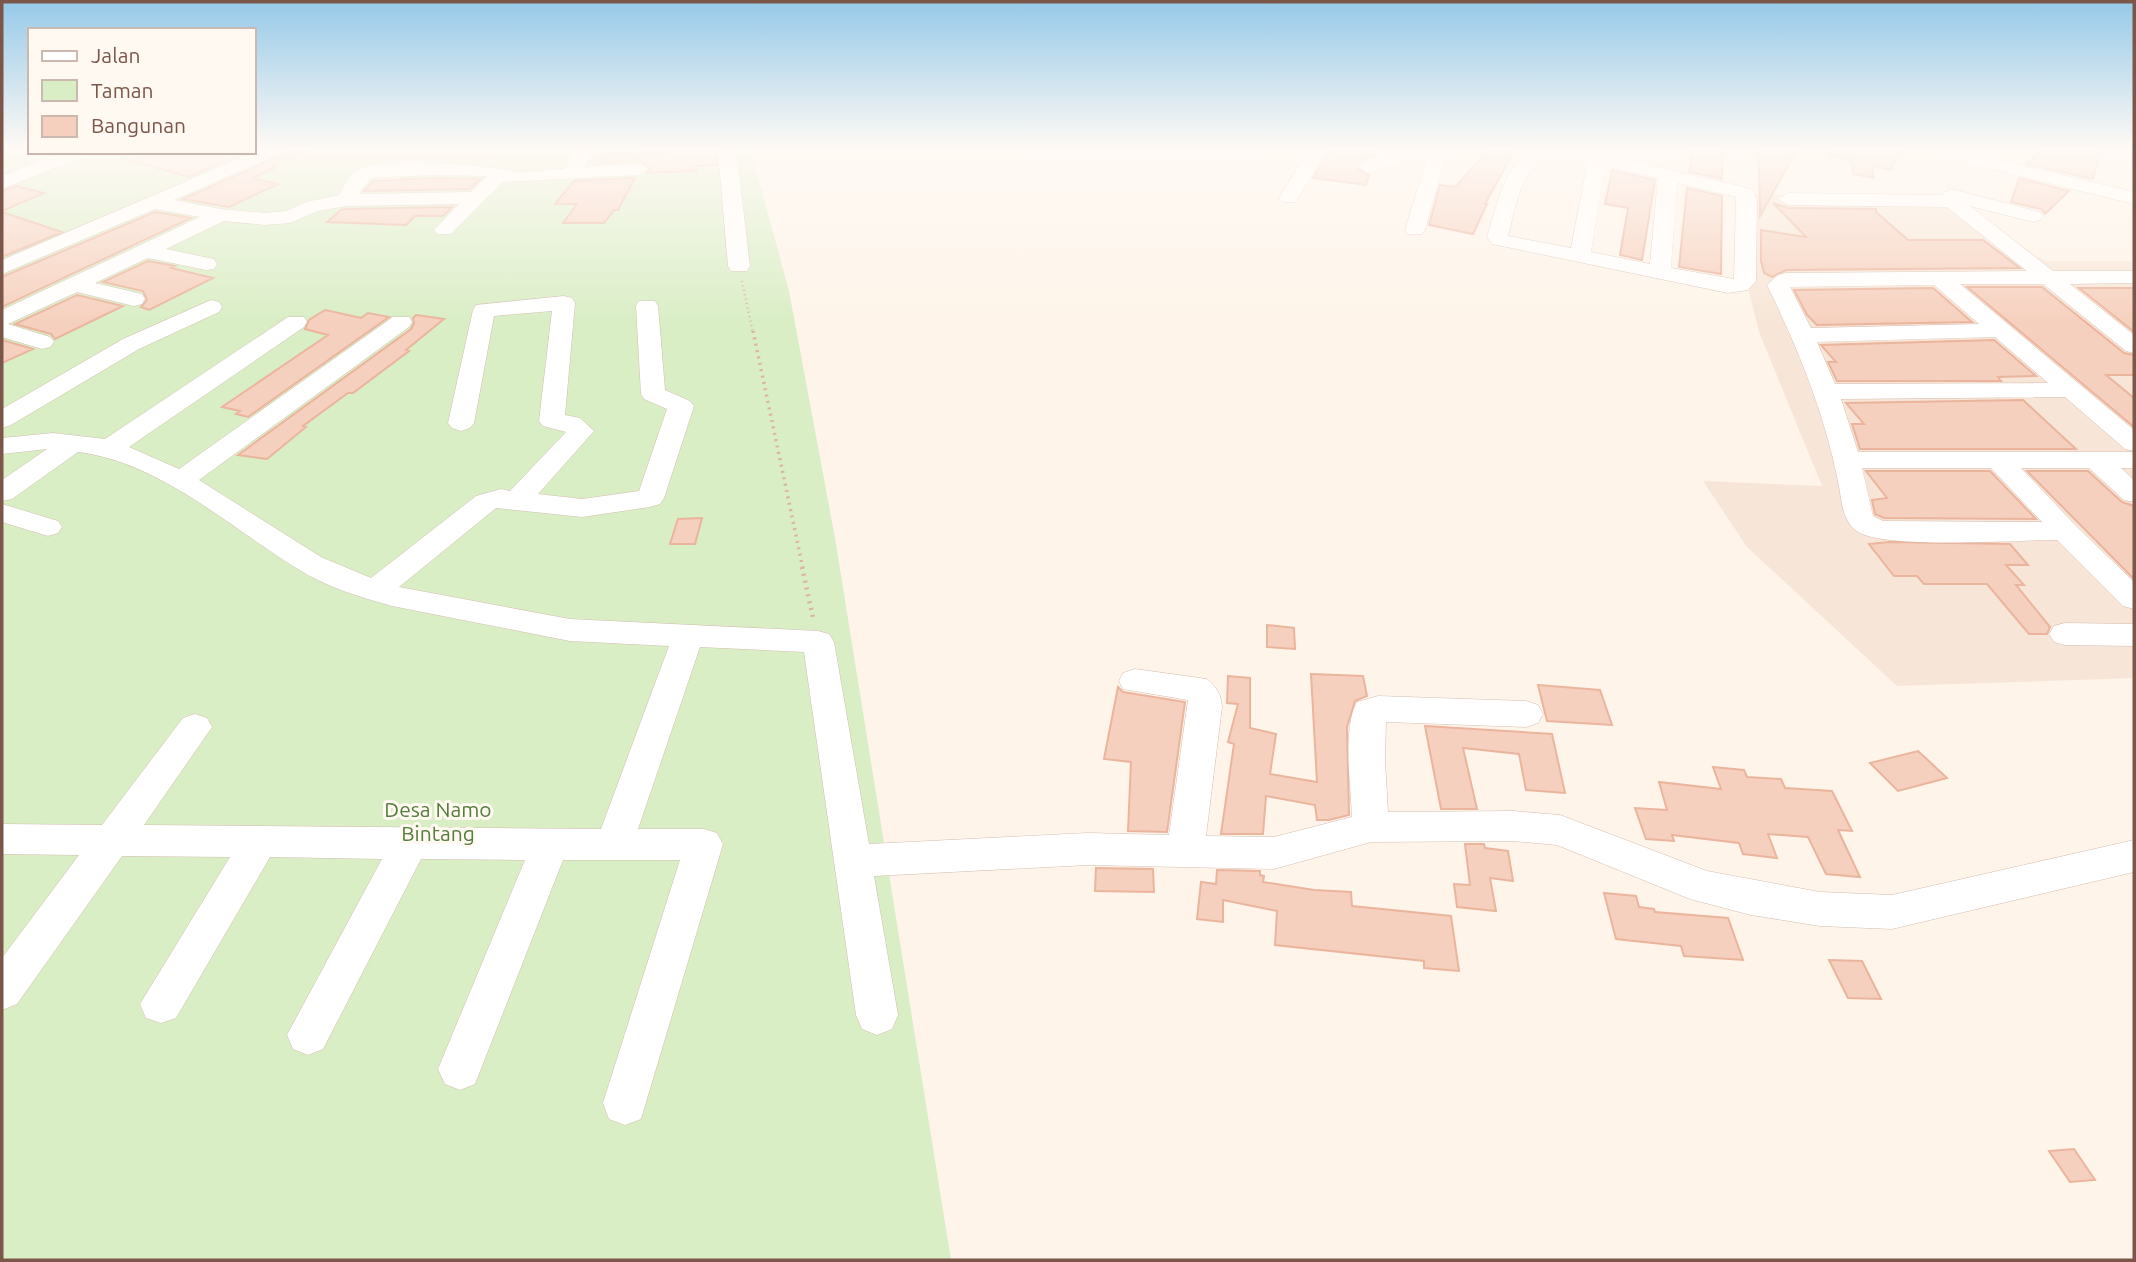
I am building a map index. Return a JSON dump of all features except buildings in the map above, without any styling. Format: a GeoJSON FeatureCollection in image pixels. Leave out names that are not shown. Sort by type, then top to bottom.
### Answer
{"type":"FeatureCollection","features":[{"type":"Feature","properties":{"kind":"street"},"geometry":{"type":"LineString","coordinates":[[2,268],[140,207]]}},
{"type":"Feature","properties":{"kind":"street"},"geometry":{"type":"LineString","coordinates":[[177,207],[256,219],[287,218],[311,207]]}},
{"type":"Feature","properties":{"kind":"street"},"geometry":{"type":"LineString","coordinates":[[444,230],[466,207]]}},
{"type":"Feature","properties":{"kind":"street"},"geometry":{"type":"LineString","coordinates":[[733,207],[739,266]]}},
{"type":"Feature","properties":{"kind":"street"},"geometry":{"type":"LineString","coordinates":[[1415,230],[1422,207]]}},
{"type":"Feature","properties":{"kind":"street"},"geometry":{"type":"LineString","coordinates":[[1507,207],[1497,237],[1503,241],[1728,286],[1740,285],[1745,281],[1745,207]]}},
{"type":"Feature","properties":{"kind":"street"},"geometry":{"type":"LineString","coordinates":[[1580,256],[1589,207]]}},
{"type":"Feature","properties":{"kind":"street"},"geometry":{"type":"LineString","coordinates":[[1660,271],[1665,207]]}},
{"type":"Feature","properties":{"kind":"street"},"geometry":{"type":"LineString","coordinates":[[1981,207],[2036,270],[2134,346]]}},
{"type":"Feature","properties":{"kind":"street"},"geometry":{"type":"LineString","coordinates":[[2013,207],[2033,216]]}},
{"type":"Feature","properties":{"kind":"street"},"geometry":{"type":"LineString","coordinates":[[2,319],[221,215]]}},
{"type":"Feature","properties":{"kind":"street"},"geometry":{"type":"LineString","coordinates":[[145,251],[205,264]]}},
{"type":"Feature","properties":{"kind":"street"},"geometry":{"type":"LineString","coordinates":[[1845,265],[2036,270],[2134,277]]}},
{"type":"Feature","properties":{"kind":"street"},"geometry":{"type":"LineString","coordinates":[[2036,270],[1939,278],[1786,280],[1778,285],[1778,289],[1804,335],[1826,392],[1847,460],[1860,519],[1878,530],[2064,531]]}},
{"type":"Feature","properties":{"kind":"street"},"geometry":{"type":"LineString","coordinates":[[1939,278],[2134,443]]}},
{"type":"Feature","properties":{"kind":"street"},"geometry":{"type":"LineString","coordinates":[[76,285],[134,299]]}},
{"type":"Feature","properties":{"kind":"street"},"geometry":{"type":"LineString","coordinates":[[461,424],[484,310],[564,303],[552,421],[571,424],[581,431],[517,500]]}},
{"type":"Feature","properties":{"kind":"street"},"geometry":{"type":"LineString","coordinates":[[375,590],[486,502],[501,498],[582,508],[650,498],[681,407],[653,394],[647,306]]}},
{"type":"Feature","properties":{"kind":"street"},"geometry":{"type":"LineString","coordinates":[[2,420],[131,344],[211,307]]}},
{"type":"Feature","properties":{"kind":"street"},"geometry":{"type":"LineString","coordinates":[[110,448],[296,322]]}},
{"type":"Feature","properties":{"kind":"street"},"geometry":{"type":"LineString","coordinates":[[181,480],[401,322]]}},
{"type":"Feature","properties":{"kind":"street"},"geometry":{"type":"LineString","coordinates":[[2109,327],[2134,327]]}},
{"type":"Feature","properties":{"kind":"street"},"geometry":{"type":"LineString","coordinates":[[2,330],[43,342]]}},
{"type":"Feature","properties":{"kind":"street"},"geometry":{"type":"LineString","coordinates":[[1804,335],[2000,330]]}},
{"type":"Feature","properties":{"kind":"street"},"geometry":{"type":"LineString","coordinates":[[1826,392],[2071,390]]}},
{"type":"Feature","properties":{"kind":"street"},"geometry":{"type":"LineString","coordinates":[[2,446],[53,441],[110,448],[181,480],[311,564],[405,599],[570,630],[818,642],[877,1015]]}},
{"type":"Feature","properties":{"kind":"street"},"geometry":{"type":"LineString","coordinates":[[2,493],[75,442]]}},
{"type":"Feature","properties":{"kind":"street"},"geometry":{"type":"LineString","coordinates":[[1997,459],[2064,531],[2134,599]]}},
{"type":"Feature","properties":{"kind":"street"},"geometry":{"type":"LineString","coordinates":[[2095,459],[2134,494]]}},
{"type":"Feature","properties":{"kind":"street"},"geometry":{"type":"LineString","coordinates":[[1847,460],[2134,460]]}},
{"type":"Feature","properties":{"kind":"street"},"geometry":{"type":"LineString","coordinates":[[2,513],[48,527]]}},
{"type":"Feature","properties":{"kind":"street"},"geometry":{"type":"LineString","coordinates":[[2065,634],[2134,635]]}},
{"type":"Feature","properties":{"kind":"street"},"geometry":{"type":"LineString","coordinates":[[614,844],[688,636]]}},
{"type":"Feature","properties":{"kind":"street"},"geometry":{"type":"LineString","coordinates":[[1135,681],[1195,688],[1204,695],[1205,707],[1186,850]]}},
{"type":"Feature","properties":{"kind":"street"},"geometry":{"type":"LineString","coordinates":[[1371,827],[1367,760],[1369,711],[1378,709],[1526,714]]}},
{"type":"Feature","properties":{"kind":"street"},"geometry":{"type":"LineString","coordinates":[[7,978],[112,842],[195,727]]}},
{"type":"Feature","properties":{"kind":"street"},"geometry":{"type":"LineString","coordinates":[[852,861],[1088,849],[1273,853],[1371,827],[1513,826],[1560,830],[1704,887],[1751,898],[1820,909],[1892,912],[2134,856]]}},
{"type":"Feature","properties":{"kind":"street"},"geometry":{"type":"LineString","coordinates":[[2,839],[112,842],[704,844],[625,1103]]}},
{"type":"Feature","properties":{"kind":"street"},"geometry":{"type":"LineString","coordinates":[[161,1004],[259,843]]}},
{"type":"Feature","properties":{"kind":"street"},"geometry":{"type":"LineString","coordinates":[[308,1035],[410,843]]}},
{"type":"Feature","properties":{"kind":"street"},"geometry":{"type":"LineString","coordinates":[[460,1069],[550,845]]}},
{"type":"Feature","properties":{"kind":"path"},"geometry":{"type":"LineString","coordinates":[[739,266],[818,642]]}},
{"type":"Feature","properties":{"kind":"shaded area"},"geometry":{"type":"Polygon","coordinates":[[[1753,207],[1963,207],[2044,261],[2134,261],[2134,678],[1897,686],[1747,547],[1703,481],[1822,486],[1759,332],[1746,279],[1753,207]]]}},
{"type":"Feature","properties":{"kind":"green space","name":"Desa Namo Bintang"},"geometry":{"type":"Polygon","coordinates":[[[2,207],[766,207],[789,291],[835,538],[951,1260],[2,1260],[2,207]]]}}]}
